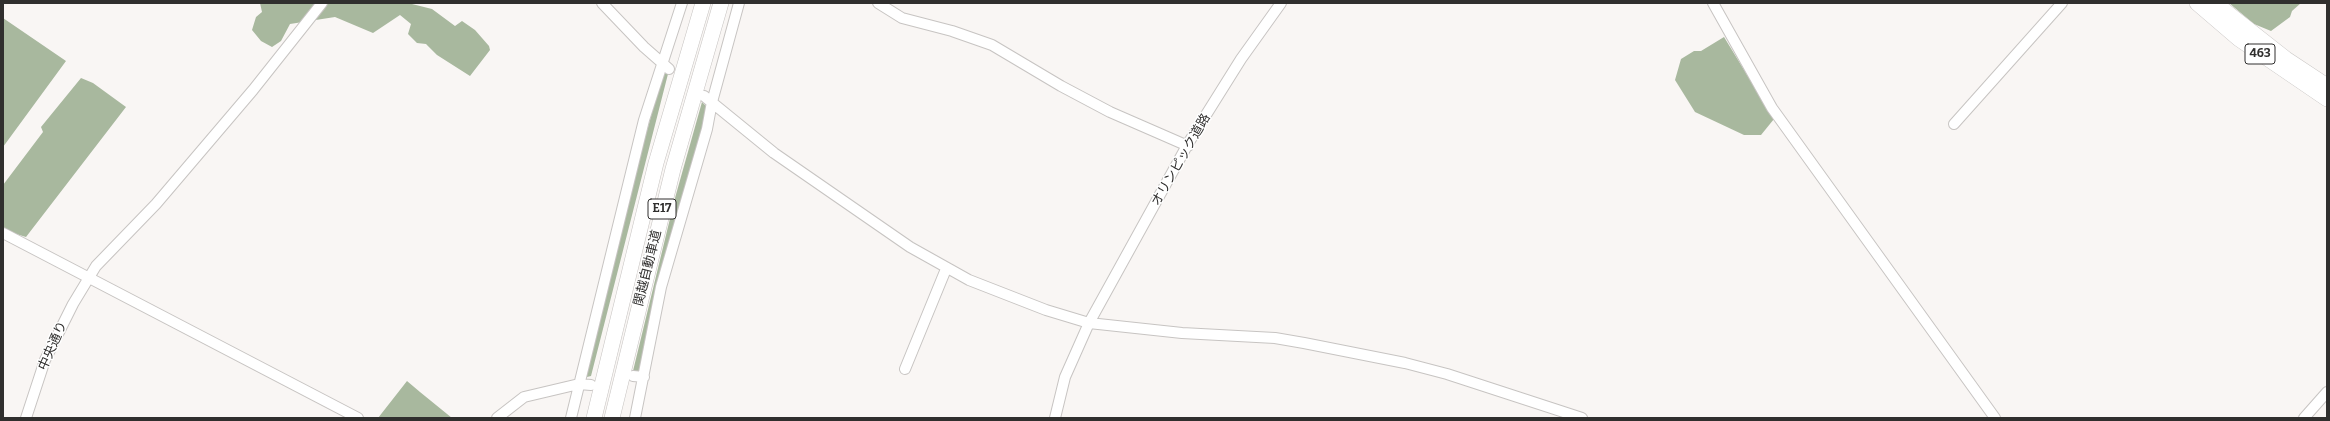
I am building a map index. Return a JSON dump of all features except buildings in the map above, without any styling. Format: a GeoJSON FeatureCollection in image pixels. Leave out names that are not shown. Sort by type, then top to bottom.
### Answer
{"type":"FeatureCollection","features":[{"type":"Feature","properties":{"kind":"highway","name":"関越自動車道"},"geometry":{"type":"LineString","coordinates":[[594,418],[656,162],[703,3]]}},
{"type":"Feature","properties":{"kind":"highway","name":"関越自動車道"},"geometry":{"type":"LineString","coordinates":[[612,418],[671,177],[721,3]]}},
{"type":"Feature","properties":{"kind":"highway","name":"463"},"geometry":{"type":"LineString","coordinates":[[2197,3],[2239,39],[2327,99]]}},
{"type":"Feature","properties":{"kind":"highway","name":"463"},"geometry":{"type":"LineString","coordinates":[[2215,3],[2269,46],[2327,86]]}},
{"type":"Feature","properties":{"kind":"street","name":"中央通り"},"geometry":{"type":"LineString","coordinates":[[26,418],[45,360],[88,277],[199,153],[322,3]]}},
{"type":"Feature","properties":{"kind":"street"},"geometry":{"type":"LineString","coordinates":[[602,3],[666,67]]}},
{"type":"Feature","properties":{"kind":"street"},"geometry":{"type":"LineString","coordinates":[[571,418],[644,120],[666,67],[682,3]]}},
{"type":"Feature","properties":{"kind":"street"},"geometry":{"type":"LineString","coordinates":[[635,418],[661,287],[707,129],[708,99],[739,3]]}},
{"type":"Feature","properties":{"kind":"street"},"geometry":{"type":"LineString","coordinates":[[878,3],[902,18],[952,31],[992,45],[1061,86],[1110,112],[1188,146]]}},
{"type":"Feature","properties":{"kind":"street","name":"オリンピック道路"},"geometry":{"type":"LineString","coordinates":[[1055,418],[1065,377],[1089,323],[1188,146],[1241,59],[1281,3]]}},
{"type":"Feature","properties":{"kind":"street"},"geometry":{"type":"LineString","coordinates":[[1713,3],[1772,108],[1995,418]]}},
{"type":"Feature","properties":{"kind":"street"},"geometry":{"type":"LineString","coordinates":[[1954,124],[2062,3]]}},
{"type":"Feature","properties":{"kind":"street"},"geometry":{"type":"LineString","coordinates":[[708,99],[774,153],[812,181],[910,247],[946,268],[995,291],[1089,323],[1182,333],[1275,338],[1304,342],[1405,363],[1447,374],[1582,418]]}},
{"type":"Feature","properties":{"kind":"street"},"geometry":{"type":"LineString","coordinates":[[3,233],[358,418]]}},
{"type":"Feature","properties":{"kind":"street"},"geometry":{"type":"LineString","coordinates":[[905,369],[946,268]]}},
{"type":"Feature","properties":{"kind":"street"},"geometry":{"type":"LineString","coordinates":[[633,376],[644,377]]}},
{"type":"Feature","properties":{"kind":"street"},"geometry":{"type":"LineString","coordinates":[[497,418],[524,397],[579,384],[591,384]]}},
{"type":"Feature","properties":{"kind":"street"},"geometry":{"type":"LineString","coordinates":[[2304,418],[2327,392]]}},
{"type":"Feature","properties":{"kind":"green space"},"geometry":{"type":"Polygon","coordinates":[[[260,3],[408,3],[432,9],[455,26],[462,21],[475,30],[489,46],[490,50],[470,76],[437,55],[426,44],[417,43],[408,34],[411,24],[400,15],[373,33],[335,17],[290,24],[281,41],[272,47],[261,41],[252,30],[256,17],[262,12],[260,3]]]}},
{"type":"Feature","properties":{"kind":"green space"},"geometry":{"type":"Polygon","coordinates":[[[2229,3],[2301,3],[2292,11],[2290,17],[2271,31],[2254,24],[2229,3]]]}},
{"type":"Feature","properties":{"kind":"green space"},"geometry":{"type":"Polygon","coordinates":[[[3,18],[66,61],[3,147],[3,18]]]}},
{"type":"Feature","properties":{"kind":"green space"},"geometry":{"type":"Polygon","coordinates":[[[1724,37],[1774,119],[1761,135],[1744,135],[1695,112],[1675,80],[1681,59],[1694,51],[1701,51],[1724,37]]]}},
{"type":"Feature","properties":{"kind":"green space"},"geometry":{"type":"Polygon","coordinates":[[[663,73],[668,74],[591,376],[583,378],[628,199],[663,73]]]}},
{"type":"Feature","properties":{"kind":"green space"},"geometry":{"type":"Polygon","coordinates":[[[81,78],[93,83],[126,107],[26,237],[3,230],[3,185],[43,132],[41,127],[81,78]]]}},
{"type":"Feature","properties":{"kind":"green space"},"geometry":{"type":"Polygon","coordinates":[[[702,102],[707,107],[707,114],[642,368],[639,371],[633,371],[675,198],[702,102]]]}},
{"type":"Feature","properties":{"kind":"green space"},"geometry":{"type":"Polygon","coordinates":[[[407,381],[420,392],[452,418],[378,418],[407,381]]]}}]}
